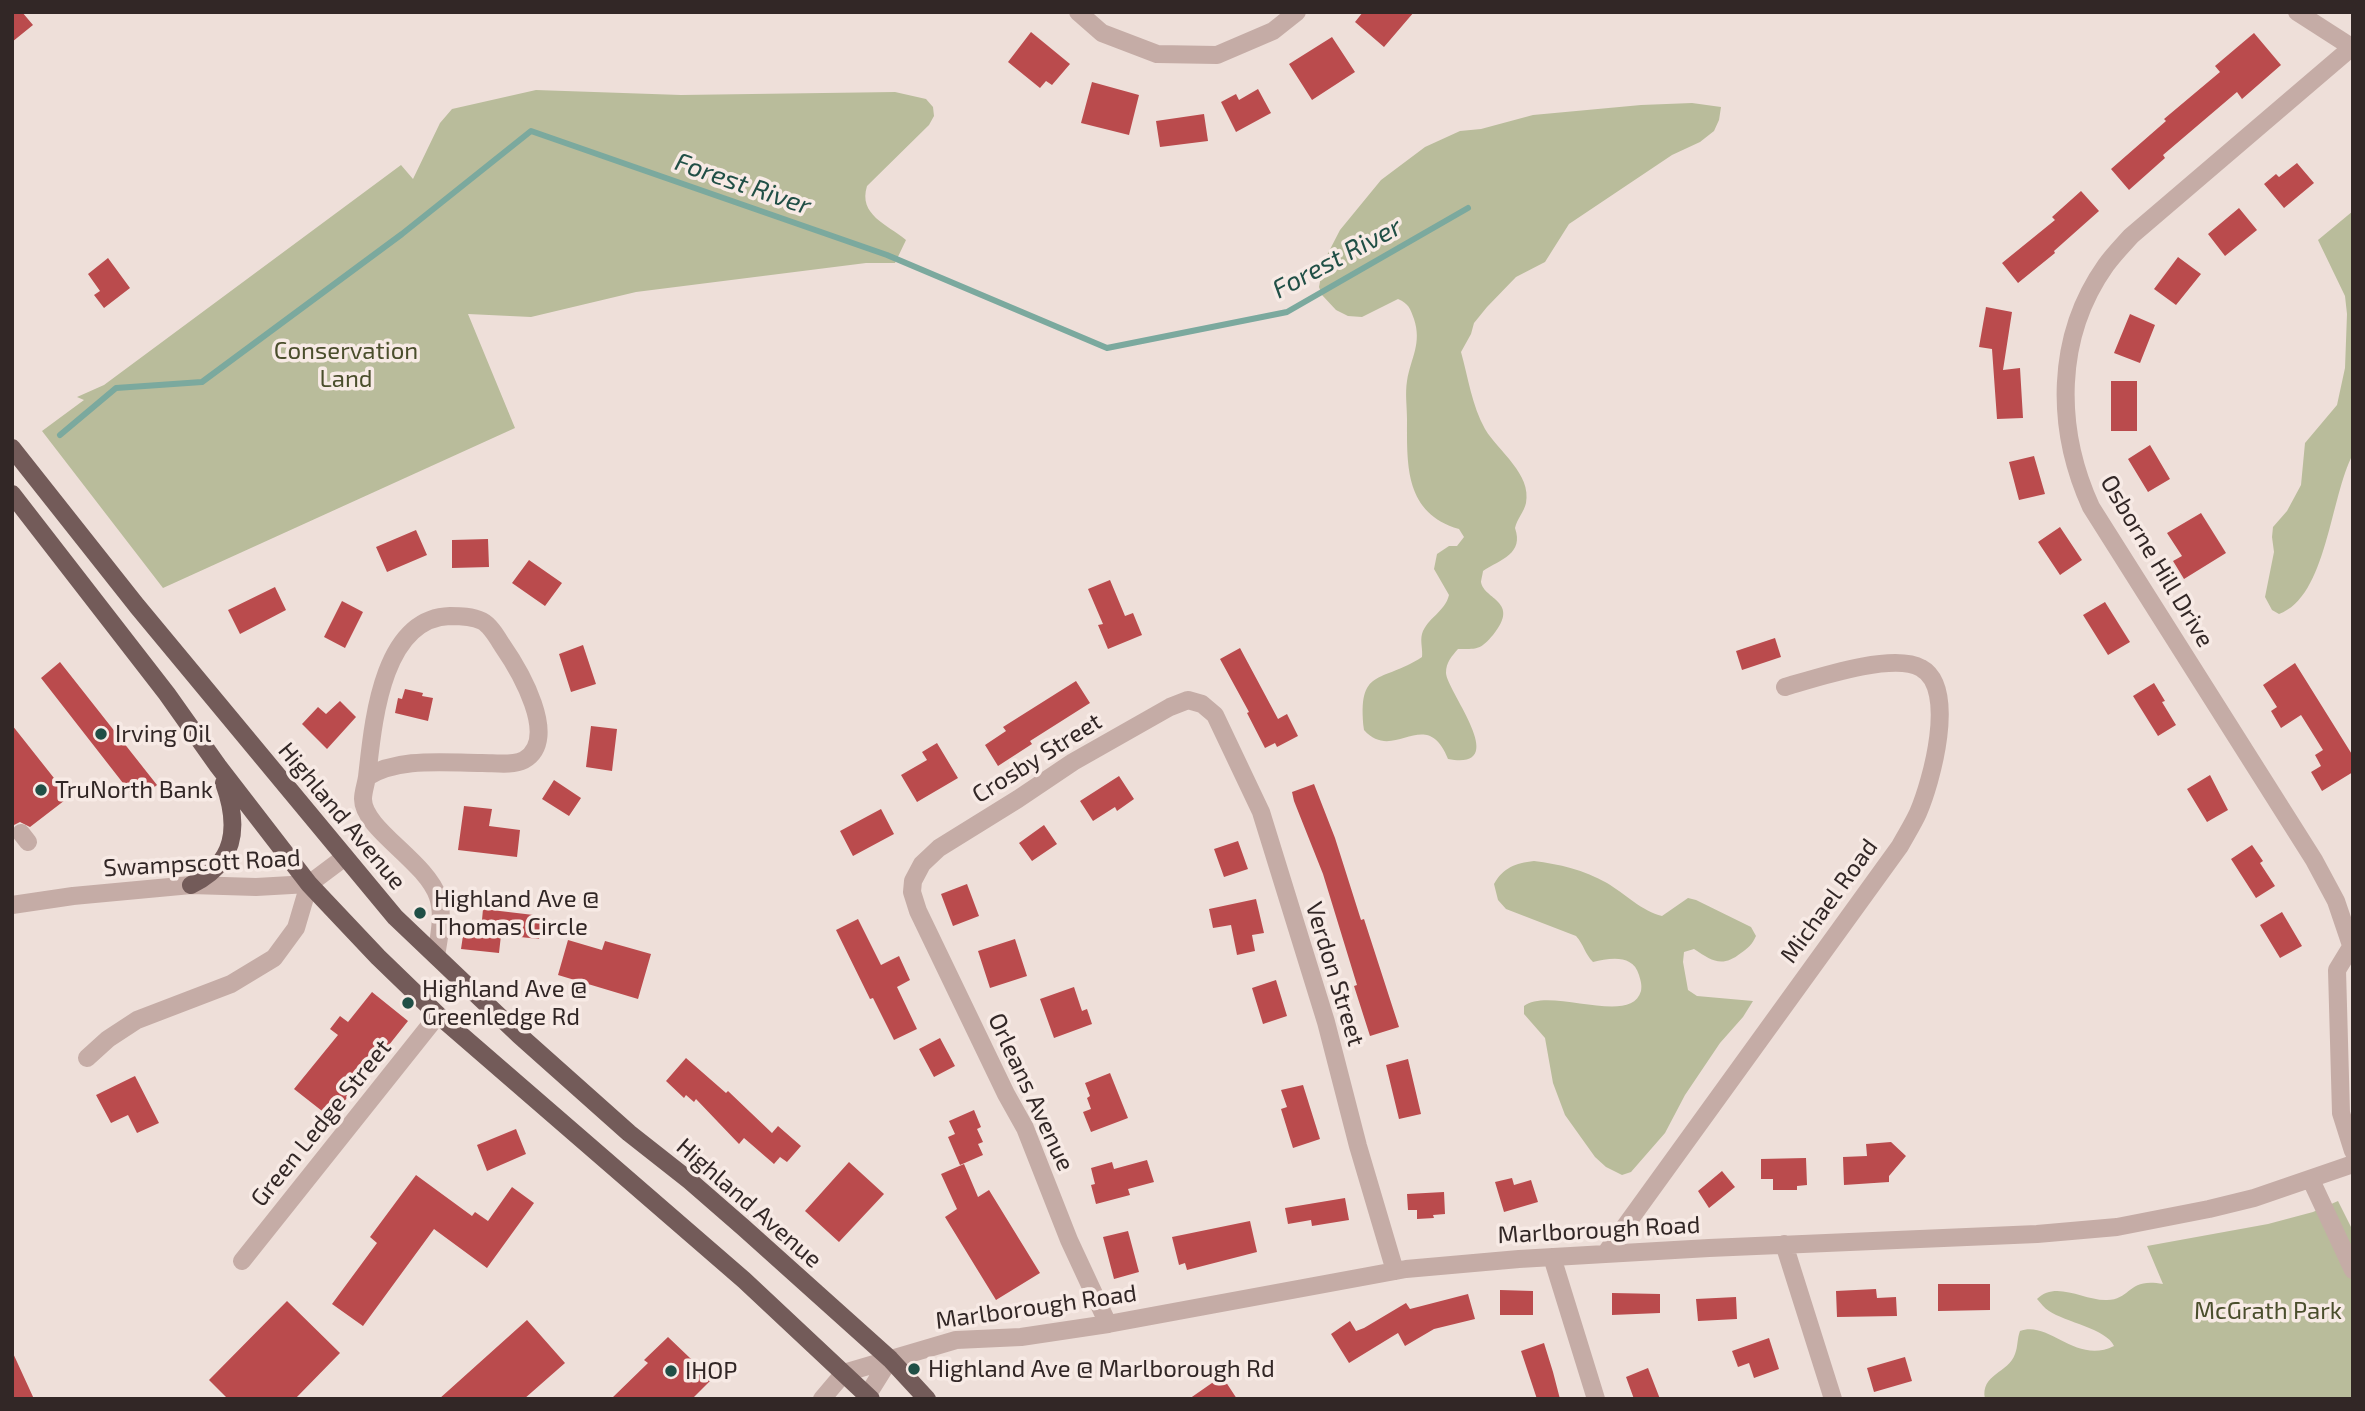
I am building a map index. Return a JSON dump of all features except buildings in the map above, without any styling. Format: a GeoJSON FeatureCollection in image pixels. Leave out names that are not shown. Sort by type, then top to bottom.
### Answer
{"type":"FeatureCollection","features":[{"type":"Feature","properties":{"kind":"main road","name":"Highland Avenue"},"geometry":{"type":"LineString","coordinates":[[12,448],[137,607],[395,916],[570,1082],[690,1181],[890,1359],[927,1399]]}},
{"type":"Feature","properties":{"kind":"main road"},"geometry":{"type":"LineString","coordinates":[[12,494],[167,694],[218,766],[309,884],[378,957],[438,1015],[744,1280],[868,1398]]}},
{"type":"Feature","properties":{"kind":"main road"},"geometry":{"type":"LineString","coordinates":[[191,885],[206,878],[228,855],[234,831],[231,803],[218,766]]}},
{"type":"Feature","properties":{"kind":"street"},"geometry":{"type":"LineString","coordinates":[[1078,12],[1102,33],[1157,54],[1217,55],[1273,31],[1297,12]]}},
{"type":"Feature","properties":{"kind":"street","name":"Osborne Hill Drive"},"geometry":{"type":"LineString","coordinates":[[2297,12],[2352,48],[2131,236],[2107,264],[2087,296],[2073,333],[2066,369],[2064,404],[2073,458],[2091,507],[2314,860],[2345,923],[2352,948],[2337,970],[2341,1112],[2353,1151]]}},
{"type":"Feature","properties":{"kind":"street"},"geometry":{"type":"LineString","coordinates":[[367,777],[378,770],[395,766],[511,764],[526,759],[536,746],[539,731],[531,697],[506,651],[484,621],[469,617],[440,617],[422,623],[408,635],[387,672],[376,716],[363,800],[369,817],[413,860],[438,896],[441,911],[436,956]]}},
{"type":"Feature","properties":{"kind":"street","name":"Michael Road"},"geometry":{"type":"LineString","coordinates":[[1605,1254],[1900,846],[1918,813],[1927,785],[1939,720],[1938,692],[1932,677],[1920,667],[1896,663],[1843,670],[1785,687]]}},
{"type":"Feature","properties":{"kind":"street","name":"Crosby Street"},"geometry":{"type":"LineString","coordinates":[[913,881],[922,864],[939,848],[1073,762],[1170,707],[1188,700],[1202,704]]}},
{"type":"Feature","properties":{"kind":"street","name":"Verdon Street"},"geometry":{"type":"LineString","coordinates":[[1202,704],[1215,715],[1261,812],[1326,1022],[1395,1271]]}},
{"type":"Feature","properties":{"kind":"street","name":"Swampscott Road"},"geometry":{"type":"LineString","coordinates":[[12,905],[191,885],[256,887],[309,884],[345,858]]}},
{"type":"Feature","properties":{"kind":"street","name":"Orleans Avenue"},"geometry":{"type":"LineString","coordinates":[[913,881],[912,892],[918,911],[1024,1128],[1069,1240],[1108,1324]]}},
{"type":"Feature","properties":{"kind":"street"},"geometry":{"type":"LineString","coordinates":[[86,1058],[137,1020],[231,984],[274,958],[296,928],[309,884]]}},
{"type":"Feature","properties":{"kind":"street","name":"Green Ledge Street"},"geometry":{"type":"LineString","coordinates":[[242,1261],[438,1015]]}},
{"type":"Feature","properties":{"kind":"street","name":"Marlborough Road"},"geometry":{"type":"LineString","coordinates":[[844,1373],[956,1340],[1021,1337],[1108,1324],[1395,1271],[1454,1263],[1784,1244],[2037,1234],[2117,1227],[2254,1198],[2353,1164]]}},
{"type":"Feature","properties":{"kind":"street"},"geometry":{"type":"LineString","coordinates":[[2311,1180],[2353,1270]]}},
{"type":"Feature","properties":{"kind":"street"},"geometry":{"type":"LineString","coordinates":[[1784,1244],[1833,1399]]}},
{"type":"Feature","properties":{"kind":"street"},"geometry":{"type":"LineString","coordinates":[[1552,1257],[1596,1399]]}},
{"type":"Feature","properties":{"kind":"street"},"geometry":{"type":"LineString","coordinates":[[868,1398],[890,1359]]}},
{"type":"Feature","properties":{"kind":"street"},"geometry":{"type":"LineString","coordinates":[[822,1399],[844,1373]]}},
{"type":"Feature","properties":{"kind":"path"},"geometry":{"type":"LineString","coordinates":[[246,849],[265,863]]}},
{"type":"Feature","properties":{"kind":"green space","name":"Conservation Land"},"geometry":{"type":"Polygon","coordinates":[[[536,90],[681,95],[895,92],[926,99],[933,107],[934,116],[929,125],[867,186],[865,196],[870,212],[906,240],[895,263],[866,263],[636,292],[531,317],[468,314],[515,428],[163,588],[42,431],[84,400],[77,397],[104,385],[401,165],[413,179],[440,123],[452,109],[536,90]]]}},
{"type":"Feature","properties":{"kind":"green space"},"geometry":{"type":"Polygon","coordinates":[[[1692,103],[1721,107],[1714,131],[1700,142],[1672,155],[1569,224],[1545,262],[1516,277],[1474,323],[1461,352],[1474,401],[1485,429],[1513,463],[1524,482],[1526,492],[1526,503],[1515,528],[1517,537],[1514,550],[1483,571],[1481,582],[1484,588],[1502,608],[1501,624],[1481,646],[1458,649],[1446,669],[1449,683],[1472,728],[1476,742],[1475,753],[1467,760],[1448,759],[1439,743],[1430,736],[1420,735],[1387,741],[1375,739],[1364,730],[1364,695],[1375,680],[1422,657],[1421,640],[1424,628],[1444,606],[1449,595],[1434,569],[1437,554],[1449,546],[1457,546],[1464,537],[1459,529],[1441,522],[1428,512],[1419,500],[1409,471],[1406,391],[1417,336],[1410,309],[1398,299],[1362,317],[1348,316],[1336,310],[1322,295],[1319,287],[1324,261],[1340,230],[1381,180],[1425,147],[1460,131],[1481,129],[1533,115],[1692,103]]]}},
{"type":"Feature","properties":{"kind":"green space"},"geometry":{"type":"Polygon","coordinates":[[[2353,211],[2353,454],[2325,544],[2308,588],[2295,604],[2279,614],[2272,610],[2265,597],[2274,552],[2273,527],[2287,511],[2301,485],[2305,443],[2337,405],[2345,368],[2345,296],[2318,240],[2353,211]]]}},
{"type":"Feature","properties":{"kind":"green space"},"geometry":{"type":"Polygon","coordinates":[[[1534,861],[1589,874],[1648,911],[1662,916],[1688,898],[1696,900],[1751,927],[1756,936],[1748,948],[1728,960],[1717,961],[1694,949],[1684,952],[1688,990],[1697,996],[1753,1001],[1720,1043],[1685,1095],[1665,1133],[1631,1172],[1622,1175],[1606,1167],[1595,1157],[1565,1115],[1553,1083],[1545,1038],[1524,1014],[1524,1006],[1536,1001],[1552,1000],[1622,1006],[1634,1001],[1641,991],[1640,977],[1632,964],[1620,959],[1593,962],[1576,936],[1506,909],[1498,900],[1494,884],[1510,867],[1534,861]]]}},
{"type":"Feature","properties":{"kind":"green space","name":"McGrath Park"},"geometry":{"type":"Polygon","coordinates":[[[2338,1201],[2353,1231],[2353,1399],[1985,1399],[1987,1384],[2012,1360],[2020,1331],[2042,1331],[2087,1350],[2114,1346],[2095,1330],[2047,1310],[2037,1299],[2045,1294],[2061,1291],[2107,1300],[2115,1299],[2143,1283],[2163,1284],[2147,1246],[2268,1224],[2313,1212],[2338,1201]]]}},
{"type":"Feature","properties":{"kind":"waterway","name":"Forest River"},"geometry":{"type":"LineString","coordinates":[[60,435],[116,388],[202,382],[402,234],[531,131],[887,255],[1107,348],[1287,312],[1468,208]]}},
{"type":"Feature","properties":{"kind":"place","name":"Irving Oil"},"geometry":{"type":"Point","coordinates":[101,734]}},
{"type":"Feature","properties":{"kind":"place","name":"TruNorth Bank"},"geometry":{"type":"Point","coordinates":[41,790]}},
{"type":"Feature","properties":{"kind":"place","name":"Highland Ave @ Thomas Circle"},"geometry":{"type":"Point","coordinates":[420,913]}},
{"type":"Feature","properties":{"kind":"place","name":"Highland Ave @ Greenledge Rd"},"geometry":{"type":"Point","coordinates":[408,1003]}},
{"type":"Feature","properties":{"kind":"place","name":"Highland Ave @ Marlborough Rd"},"geometry":{"type":"Point","coordinates":[914,1369]}},
{"type":"Feature","properties":{"kind":"place","name":"IHOP"},"geometry":{"type":"Point","coordinates":[671,1371]}}]}
